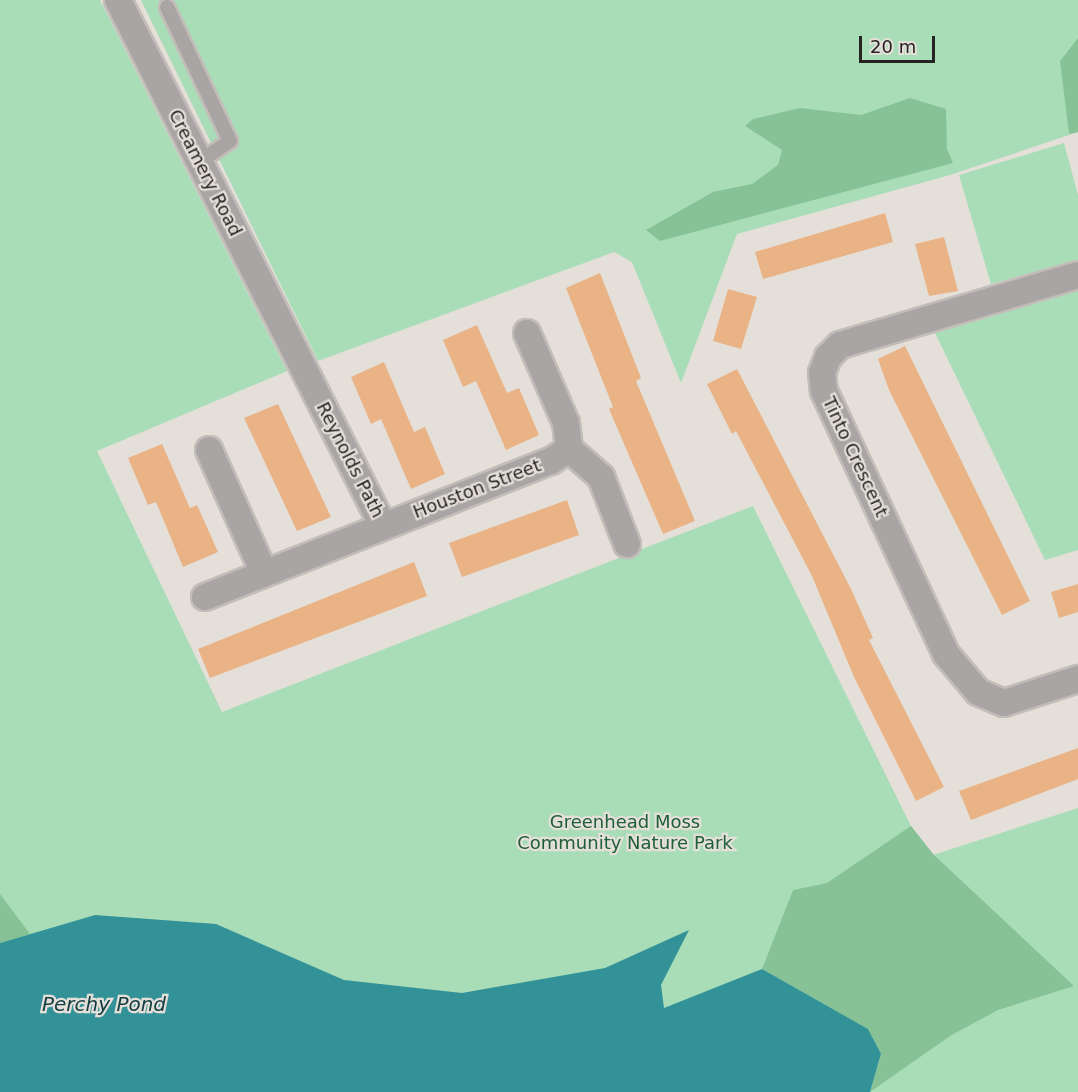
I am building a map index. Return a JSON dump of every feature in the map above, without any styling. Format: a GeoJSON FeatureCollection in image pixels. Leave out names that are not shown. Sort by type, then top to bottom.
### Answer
{"type":"FeatureCollection","features":[{"type":"Feature","properties":{"kind":"street","name":"Creamery Road"},"geometry":{"type":"LineString","coordinates":[[118,0],[292,345]]}},
{"type":"Feature","properties":{"kind":"street","name":"Tinto Crescent"},"geometry":{"type":"LineString","coordinates":[[1078,275],[840,345],[828,357],[822,373],[824,391],[946,654],[978,692],[1004,703],[1078,679]]}},
{"type":"Feature","properties":{"kind":"street"},"geometry":{"type":"LineString","coordinates":[[527,333],[566,423],[569,449],[601,477],[627,544]]}},
{"type":"Feature","properties":{"kind":"street","name":"Reynolds Path"},"geometry":{"type":"LineString","coordinates":[[205,597],[382,524],[292,345]]}},
{"type":"Feature","properties":{"kind":"street","name":"Houston Street"},"geometry":{"type":"LineString","coordinates":[[382,524],[551,461],[569,449]]}},
{"type":"Feature","properties":{"kind":"street"},"geometry":{"type":"LineString","coordinates":[[209,450],[264,573]]}},
{"type":"Feature","properties":{"kind":"lane"},"geometry":{"type":"LineString","coordinates":[[167,7],[230,141],[199,162]]}},
{"type":"Feature","properties":{"kind":"green space","name":"Greenhead Moss Community Nature Park"},"geometry":{"type":"Polygon","coordinates":[[[0,0],[100,0],[287,371],[97,451],[222,712],[753,506],[911,826],[933,855],[1078,808],[1078,1092],[0,1092],[0,0]]]}},
{"type":"Feature","properties":{"kind":"green space"},"geometry":{"type":"Polygon","coordinates":[[[141,0],[1078,0],[1078,132],[950,175],[737,234],[681,383],[632,262],[614,252],[318,361],[141,0]]]}},
{"type":"Feature","properties":{"kind":"green space"},"geometry":{"type":"Polygon","coordinates":[[[1078,38],[1078,132],[1069,134],[1060,61],[1078,38]]]}},
{"type":"Feature","properties":{"kind":"green space"},"geometry":{"type":"Polygon","coordinates":[[[910,98],[946,109],[947,149],[953,163],[660,241],[646,230],[713,192],[752,184],[778,165],[782,150],[745,126],[753,119],[800,108],[861,115],[910,98]]]}},
{"type":"Feature","properties":{"kind":"green space"},"geometry":{"type":"Polygon","coordinates":[[[1064,143],[1078,195],[1078,260],[991,284],[959,175],[1064,143]]]}},
{"type":"Feature","properties":{"kind":"green space"},"geometry":{"type":"Polygon","coordinates":[[[1078,291],[1078,550],[1045,560],[935,333],[1078,291]]]}},
{"type":"Feature","properties":{"kind":"green space"},"geometry":{"type":"Polygon","coordinates":[[[911,826],[934,855],[1074,986],[998,1010],[950,1036],[870,1092],[881,1055],[868,1029],[762,969],[793,890],[827,883],[911,826]]]}},
{"type":"Feature","properties":{"kind":"green space"},"geometry":{"type":"Polygon","coordinates":[[[0,894],[30,934],[0,943],[0,894]]]}},
{"type":"Feature","properties":{"kind":"water","name":"Perchy Pond"},"geometry":{"type":"Polygon","coordinates":[[[95,915],[216,924],[344,980],[462,993],[605,968],[689,930],[661,985],[664,1008],[762,969],[868,1029],[881,1054],[870,1092],[0,1092],[0,943],[95,915]]]}},
{"type":"Feature","properties":{"kind":"building"},"geometry":{"type":"Polygon","coordinates":[[[885,213],[893,242],[763,279],[755,252],[885,213]]]}},
{"type":"Feature","properties":{"kind":"building"},"geometry":{"type":"Polygon","coordinates":[[[944,237],[958,291],[929,296],[915,244],[944,237]]]}},
{"type":"Feature","properties":{"kind":"building"},"geometry":{"type":"Polygon","coordinates":[[[600,273],[641,378],[636,381],[695,521],[663,534],[609,409],[613,407],[566,288],[600,273]]]}},
{"type":"Feature","properties":{"kind":"building"},"geometry":{"type":"Polygon","coordinates":[[[728,289],[757,297],[741,349],[713,341],[728,289]]]}},
{"type":"Feature","properties":{"kind":"building"},"geometry":{"type":"Polygon","coordinates":[[[477,325],[507,393],[519,388],[539,435],[506,450],[476,381],[463,387],[443,340],[477,325]]]}},
{"type":"Feature","properties":{"kind":"building"},"geometry":{"type":"Polygon","coordinates":[[[905,346],[1030,601],[1002,615],[889,390],[878,359],[905,346]]]}},
{"type":"Feature","properties":{"kind":"building"},"geometry":{"type":"Polygon","coordinates":[[[384,362],[414,432],[425,427],[445,474],[411,489],[381,419],[371,424],[351,377],[384,362]]]}},
{"type":"Feature","properties":{"kind":"building"},"geometry":{"type":"Polygon","coordinates":[[[737,369],[851,589],[873,638],[869,640],[944,787],[916,801],[854,677],[812,576],[736,431],[732,434],[707,384],[737,369]]]}},
{"type":"Feature","properties":{"kind":"building"},"geometry":{"type":"Polygon","coordinates":[[[278,404],[331,517],[297,531],[244,418],[278,404]]]}},
{"type":"Feature","properties":{"kind":"building"},"geometry":{"type":"Polygon","coordinates":[[[162,444],[190,508],[197,505],[218,552],[183,567],[156,502],[148,505],[128,458],[162,444]]]}},
{"type":"Feature","properties":{"kind":"building"},"geometry":{"type":"Polygon","coordinates":[[[567,500],[579,535],[462,577],[449,543],[567,500]]]}},
{"type":"Feature","properties":{"kind":"building"},"geometry":{"type":"Polygon","coordinates":[[[414,562],[427,596],[210,678],[198,649],[414,562]]]}},
{"type":"Feature","properties":{"kind":"building"},"geometry":{"type":"Polygon","coordinates":[[[1078,584],[1078,612],[1059,618],[1051,592],[1078,584]]]}},
{"type":"Feature","properties":{"kind":"building"},"geometry":{"type":"Polygon","coordinates":[[[1078,748],[1078,779],[971,820],[959,791],[1078,748]]]}}]}
